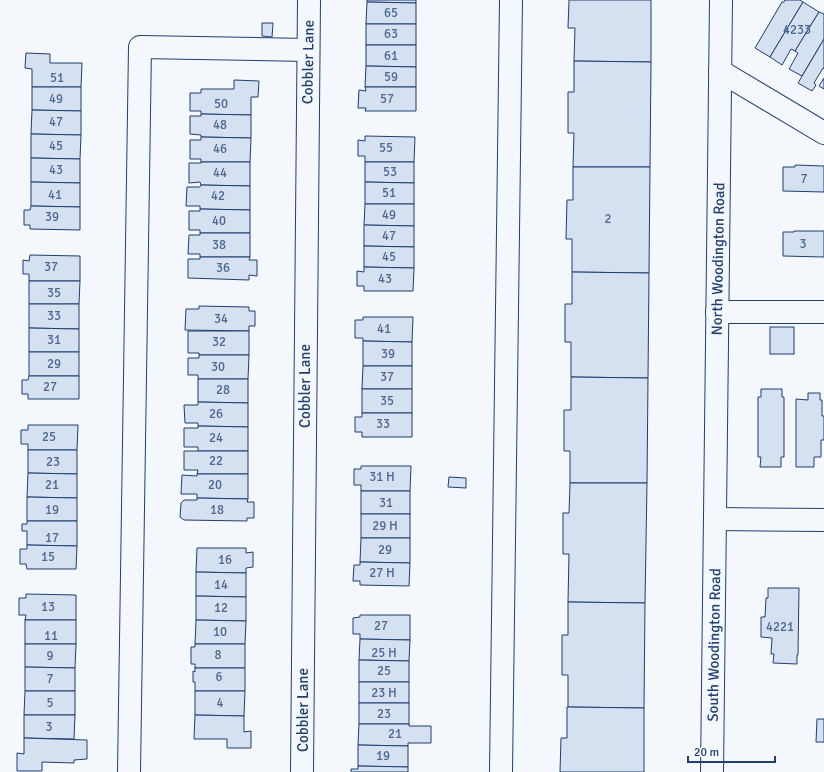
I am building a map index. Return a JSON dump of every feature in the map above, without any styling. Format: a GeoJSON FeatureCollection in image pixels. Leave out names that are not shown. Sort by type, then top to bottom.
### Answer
{"type":"FeatureCollection","features":[{"type":"Feature","properties":{"kind":"street","name":"Cobbler Lane"},"geometry":{"type":"LineString","coordinates":[[302,772],[307,50],[309,0]]}},
{"type":"Feature","properties":{"kind":"street"},"geometry":{"type":"LineString","coordinates":[[501,772],[511,0]]}},
{"type":"Feature","properties":{"kind":"street","name":"North Woodington Road"},"geometry":{"type":"LineString","coordinates":[[715,519],[720,0]]}},
{"type":"Feature","properties":{"kind":"street"},"geometry":{"type":"LineString","coordinates":[[129,772],[140,47],[307,50]]}},
{"type":"Feature","properties":{"kind":"street"},"geometry":{"type":"LineString","coordinates":[[720,70],[824,133]]}},
{"type":"Feature","properties":{"kind":"street"},"geometry":{"type":"LineString","coordinates":[[717,312],[824,312]]}},
{"type":"Feature","properties":{"kind":"street"},"geometry":{"type":"LineString","coordinates":[[715,519],[824,520]]}},
{"type":"Feature","properties":{"kind":"street","name":"South Woodington Road"},"geometry":{"type":"LineString","coordinates":[[712,772],[715,519]]}},
{"type":"Feature","properties":{"kind":"building"},"geometry":{"type":"Polygon","coordinates":[[[367,0],[416,0],[416,3],[367,2],[367,0]]]}},
{"type":"Feature","properties":{"kind":"building"},"geometry":{"type":"Polygon","coordinates":[[[569,0],[651,0],[651,62],[574,61],[575,28],[568,28],[569,0]]]}},
{"type":"Feature","properties":{"kind":"building"},"geometry":{"type":"Polygon","coordinates":[[[785,0],[800,0],[803,2],[770,57],[755,48],[782,2],[785,0]]]}},
{"type":"Feature","properties":{"kind":"building"},"geometry":{"type":"Polygon","coordinates":[[[367,2],[416,3],[416,24],[366,24],[367,2]]]}},
{"type":"Feature","properties":{"kind":"building"},"geometry":{"type":"Polygon","coordinates":[[[803,2],[819,12],[795,51],[791,49],[782,65],[770,57],[803,2]]]}},
{"type":"Feature","properties":{"kind":"building"},"geometry":{"type":"Polygon","coordinates":[[[819,12],[824,14],[824,39],[802,76],[789,69],[798,53],[795,51],[819,12]]]}},
{"type":"Feature","properties":{"kind":"building"},"geometry":{"type":"Polygon","coordinates":[[[262,23],[273,23],[272,37],[262,36],[262,23]]]}},
{"type":"Feature","properties":{"kind":"building"},"geometry":{"type":"Polygon","coordinates":[[[366,24],[416,24],[416,45],[366,45],[366,24]]]}},
{"type":"Feature","properties":{"kind":"building"},"geometry":{"type":"Polygon","coordinates":[[[824,39],[824,69],[823,68],[814,83],[816,85],[812,91],[798,83],[824,39]]]}},
{"type":"Feature","properties":{"kind":"building"},"geometry":{"type":"Polygon","coordinates":[[[366,45],[416,45],[416,67],[366,66],[366,45]]]}},
{"type":"Feature","properties":{"kind":"building"},"geometry":{"type":"Polygon","coordinates":[[[26,53],[50,54],[50,63],[82,63],[81,87],[32,87],[32,69],[25,68],[26,53]]]}},
{"type":"Feature","properties":{"kind":"building"},"geometry":{"type":"Polygon","coordinates":[[[574,61],[651,62],[650,167],[573,167],[574,133],[568,133],[568,92],[574,92],[574,61]]]}},
{"type":"Feature","properties":{"kind":"building"},"geometry":{"type":"Polygon","coordinates":[[[366,66],[416,67],[416,87],[365,87],[366,66]]]}},
{"type":"Feature","properties":{"kind":"building"},"geometry":{"type":"Polygon","coordinates":[[[824,78],[824,89],[819,86],[824,78]]]}},
{"type":"Feature","properties":{"kind":"building"},"geometry":{"type":"Polygon","coordinates":[[[234,80],[259,81],[258,97],[251,97],[251,115],[201,114],[201,111],[190,111],[190,93],[201,93],[201,89],[234,89],[234,80]]]}},
{"type":"Feature","properties":{"kind":"building"},"geometry":{"type":"Polygon","coordinates":[[[32,87],[81,87],[81,111],[32,110],[32,87]]]}},
{"type":"Feature","properties":{"kind":"building"},"geometry":{"type":"Polygon","coordinates":[[[365,87],[416,87],[416,111],[365,111],[366,108],[358,108],[359,90],[366,91],[365,87]]]}},
{"type":"Feature","properties":{"kind":"building"},"geometry":{"type":"Polygon","coordinates":[[[32,110],[81,111],[81,135],[31,134],[32,110]]]}},
{"type":"Feature","properties":{"kind":"building"},"geometry":{"type":"Polygon","coordinates":[[[201,114],[251,115],[251,138],[201,137],[201,135],[190,134],[190,116],[201,116],[201,114]]]}},
{"type":"Feature","properties":{"kind":"building"},"geometry":{"type":"Polygon","coordinates":[[[31,134],[81,135],[80,159],[31,158],[31,134]]]}},
{"type":"Feature","properties":{"kind":"building"},"geometry":{"type":"Polygon","coordinates":[[[365,136],[415,137],[414,162],[365,162],[365,156],[358,156],[358,140],[365,141],[365,136]]]}},
{"type":"Feature","properties":{"kind":"building"},"geometry":{"type":"Polygon","coordinates":[[[201,137],[251,138],[250,162],[201,162],[201,159],[190,159],[190,140],[201,140],[201,137]]]}},
{"type":"Feature","properties":{"kind":"building"},"geometry":{"type":"Polygon","coordinates":[[[31,158],[80,159],[80,183],[31,182],[31,158]]]}},
{"type":"Feature","properties":{"kind":"building"},"geometry":{"type":"Polygon","coordinates":[[[250,162],[250,186],[201,185],[200,182],[189,183],[189,163],[250,162]]]}},
{"type":"Feature","properties":{"kind":"building"},"geometry":{"type":"Polygon","coordinates":[[[365,162],[414,162],[414,183],[365,182],[365,162]]]}},
{"type":"Feature","properties":{"kind":"building"},"geometry":{"type":"Polygon","coordinates":[[[795,165],[824,166],[824,192],[783,191],[783,167],[795,167],[795,165]]]}},
{"type":"Feature","properties":{"kind":"building"},"geometry":{"type":"Polygon","coordinates":[[[573,167],[650,167],[649,273],[572,272],[572,239],[566,239],[567,200],[573,200],[573,167]]]}},
{"type":"Feature","properties":{"kind":"building"},"geometry":{"type":"Polygon","coordinates":[[[31,182],[80,183],[80,207],[31,206],[31,182]]]}},
{"type":"Feature","properties":{"kind":"building"},"geometry":{"type":"Polygon","coordinates":[[[365,182],[414,183],[414,204],[365,204],[365,182]]]}},
{"type":"Feature","properties":{"kind":"building"},"geometry":{"type":"Polygon","coordinates":[[[201,185],[250,186],[250,210],[200,209],[200,206],[186,206],[187,187],[200,187],[201,185]]]}},
{"type":"Feature","properties":{"kind":"building"},"geometry":{"type":"Polygon","coordinates":[[[365,204],[414,204],[414,226],[364,225],[365,204]]]}},
{"type":"Feature","properties":{"kind":"building"},"geometry":{"type":"Polygon","coordinates":[[[31,206],[80,207],[80,230],[30,229],[30,225],[24,225],[24,210],[30,210],[31,206]]]}},
{"type":"Feature","properties":{"kind":"building"},"geometry":{"type":"Polygon","coordinates":[[[200,209],[250,210],[250,233],[200,233],[200,230],[189,230],[189,211],[200,211],[200,209]]]}},
{"type":"Feature","properties":{"kind":"building"},"geometry":{"type":"Polygon","coordinates":[[[364,225],[414,226],[414,247],[364,246],[364,225]]]}},
{"type":"Feature","properties":{"kind":"building"},"geometry":{"type":"Polygon","coordinates":[[[824,231],[824,257],[783,256],[783,232],[824,231]]]}},
{"type":"Feature","properties":{"kind":"building"},"geometry":{"type":"Polygon","coordinates":[[[200,233],[250,233],[250,257],[200,257],[200,254],[188,254],[189,235],[200,235],[200,233]]]}},
{"type":"Feature","properties":{"kind":"building"},"geometry":{"type":"Polygon","coordinates":[[[364,246],[414,247],[414,268],[364,267],[364,246]]]}},
{"type":"Feature","properties":{"kind":"building"},"geometry":{"type":"Polygon","coordinates":[[[30,255],[80,256],[80,281],[29,281],[29,274],[23,274],[23,260],[29,261],[30,255]]]}},
{"type":"Feature","properties":{"kind":"building"},"geometry":{"type":"Polygon","coordinates":[[[200,257],[250,257],[249,260],[257,260],[257,276],[249,275],[249,280],[188,278],[188,259],[200,259],[200,257]]]}},
{"type":"Feature","properties":{"kind":"building"},"geometry":{"type":"Polygon","coordinates":[[[364,267],[414,268],[413,291],[364,291],[364,286],[357,286],[357,271],[364,272],[364,267]]]}},
{"type":"Feature","properties":{"kind":"building"},"geometry":{"type":"Polygon","coordinates":[[[572,272],[649,273],[648,378],[571,377],[571,342],[565,342],[565,304],[572,304],[572,272]]]}},
{"type":"Feature","properties":{"kind":"building"},"geometry":{"type":"Polygon","coordinates":[[[29,281],[80,281],[79,304],[29,304],[29,281]]]}},
{"type":"Feature","properties":{"kind":"building"},"geometry":{"type":"Polygon","coordinates":[[[29,304],[79,304],[79,329],[29,328],[29,304]]]}},
{"type":"Feature","properties":{"kind":"building"},"geometry":{"type":"Polygon","coordinates":[[[199,306],[249,307],[249,311],[255,311],[255,326],[249,326],[249,331],[185,330],[186,309],[199,309],[199,306]]]}},
{"type":"Feature","properties":{"kind":"building"},"geometry":{"type":"Polygon","coordinates":[[[363,317],[413,317],[412,342],[363,341],[363,338],[355,338],[355,320],[363,320],[363,317]]]}},
{"type":"Feature","properties":{"kind":"building"},"geometry":{"type":"Polygon","coordinates":[[[770,327],[794,327],[794,354],[770,354],[770,327]]]}},
{"type":"Feature","properties":{"kind":"building"},"geometry":{"type":"Polygon","coordinates":[[[29,328],[79,329],[79,352],[29,352],[29,328]]]}},
{"type":"Feature","properties":{"kind":"building"},"geometry":{"type":"Polygon","coordinates":[[[188,331],[249,331],[249,355],[199,355],[199,353],[188,353],[188,331]]]}},
{"type":"Feature","properties":{"kind":"building"},"geometry":{"type":"Polygon","coordinates":[[[363,341],[412,342],[412,366],[363,366],[363,341]]]}},
{"type":"Feature","properties":{"kind":"building"},"geometry":{"type":"Polygon","coordinates":[[[29,352],[79,352],[79,376],[29,376],[29,352]]]}},
{"type":"Feature","properties":{"kind":"building"},"geometry":{"type":"Polygon","coordinates":[[[199,355],[249,355],[248,379],[198,379],[198,375],[188,375],[188,358],[199,358],[199,355]]]}},
{"type":"Feature","properties":{"kind":"building"},"geometry":{"type":"Polygon","coordinates":[[[363,366],[412,366],[412,389],[362,389],[363,366]]]}},
{"type":"Feature","properties":{"kind":"building"},"geometry":{"type":"Polygon","coordinates":[[[29,376],[79,376],[79,399],[28,399],[28,394],[22,394],[22,380],[28,380],[29,376]]]}},
{"type":"Feature","properties":{"kind":"building"},"geometry":{"type":"Polygon","coordinates":[[[571,377],[648,378],[647,483],[570,483],[570,451],[564,451],[564,410],[571,410],[571,377]]]}},
{"type":"Feature","properties":{"kind":"building"},"geometry":{"type":"Polygon","coordinates":[[[198,379],[248,379],[248,403],[198,402],[198,379]]]}},
{"type":"Feature","properties":{"kind":"building"},"geometry":{"type":"Polygon","coordinates":[[[362,389],[412,389],[412,413],[362,413],[362,389]]]}},
{"type":"Feature","properties":{"kind":"building"},"geometry":{"type":"Polygon","coordinates":[[[761,389],[782,389],[782,397],[784,397],[784,457],[781,457],[781,467],[760,467],[761,457],[758,457],[758,397],[761,397],[761,389]]]}},
{"type":"Feature","properties":{"kind":"building"},"geometry":{"type":"Polygon","coordinates":[[[808,393],[820,393],[820,400],[822,400],[822,416],[824,416],[824,440],[821,440],[821,457],[814,457],[814,467],[796,467],[796,399],[808,400],[808,393]]]}},
{"type":"Feature","properties":{"kind":"building"},"geometry":{"type":"Polygon","coordinates":[[[198,402],[248,403],[248,427],[198,426],[198,423],[185,423],[184,405],[198,405],[198,402]]]}},
{"type":"Feature","properties":{"kind":"building"},"geometry":{"type":"Polygon","coordinates":[[[362,413],[412,413],[412,437],[362,437],[362,432],[355,432],[355,417],[362,417],[362,413]]]}},
{"type":"Feature","properties":{"kind":"building"},"geometry":{"type":"Polygon","coordinates":[[[28,425],[78,425],[77,450],[28,450],[28,444],[21,444],[21,430],[28,430],[28,425]]]}},
{"type":"Feature","properties":{"kind":"building"},"geometry":{"type":"Polygon","coordinates":[[[198,426],[248,427],[248,451],[198,451],[198,447],[184,447],[184,428],[198,428],[198,426]]]}},
{"type":"Feature","properties":{"kind":"building"},"geometry":{"type":"Polygon","coordinates":[[[28,450],[77,450],[77,474],[28,473],[28,450]]]}},
{"type":"Feature","properties":{"kind":"building"},"geometry":{"type":"Polygon","coordinates":[[[184,451],[248,451],[248,474],[197,474],[198,470],[184,470],[184,451]]]}},
{"type":"Feature","properties":{"kind":"building"},"geometry":{"type":"Polygon","coordinates":[[[361,466],[411,466],[410,491],[361,491],[361,485],[354,485],[354,469],[361,469],[361,466]]]}},
{"type":"Feature","properties":{"kind":"building"},"geometry":{"type":"Polygon","coordinates":[[[28,473],[77,474],[77,498],[27,497],[28,473]]]}},
{"type":"Feature","properties":{"kind":"building"},"geometry":{"type":"Polygon","coordinates":[[[197,474],[248,474],[248,499],[197,498],[197,494],[181,494],[182,475],[197,476],[197,474]]]}},
{"type":"Feature","properties":{"kind":"building"},"geometry":{"type":"Polygon","coordinates":[[[449,477],[466,478],[466,488],[448,487],[449,477]]]}},
{"type":"Feature","properties":{"kind":"building"},"geometry":{"type":"Polygon","coordinates":[[[570,483],[647,483],[645,603],[568,602],[569,554],[563,554],[563,513],[569,513],[570,483]]]}},
{"type":"Feature","properties":{"kind":"building"},"geometry":{"type":"Polygon","coordinates":[[[361,491],[410,491],[410,514],[361,514],[361,491]]]}},
{"type":"Feature","properties":{"kind":"building"},"geometry":{"type":"Polygon","coordinates":[[[27,497],[77,498],[77,521],[27,521],[27,497]]]}},
{"type":"Feature","properties":{"kind":"building"},"geometry":{"type":"Polygon","coordinates":[[[197,498],[248,499],[247,502],[254,502],[254,518],[247,518],[247,521],[184,520],[180,517],[181,503],[184,500],[197,500],[197,498]]]}},
{"type":"Feature","properties":{"kind":"building"},"geometry":{"type":"Polygon","coordinates":[[[361,514],[410,514],[410,538],[361,538],[361,514]]]}},
{"type":"Feature","properties":{"kind":"building"},"geometry":{"type":"Polygon","coordinates":[[[27,521],[77,521],[77,546],[27,545],[27,531],[22,531],[22,524],[27,524],[27,521]]]}},
{"type":"Feature","properties":{"kind":"building"},"geometry":{"type":"Polygon","coordinates":[[[361,538],[410,538],[410,563],[360,562],[361,538]]]}},
{"type":"Feature","properties":{"kind":"building"},"geometry":{"type":"Polygon","coordinates":[[[27,545],[77,546],[76,569],[27,569],[26,564],[20,564],[20,549],[27,549],[27,545]]]}},
{"type":"Feature","properties":{"kind":"building"},"geometry":{"type":"Polygon","coordinates":[[[197,548],[246,548],[246,553],[253,552],[253,567],[246,568],[246,573],[196,572],[197,548]]]}},
{"type":"Feature","properties":{"kind":"building"},"geometry":{"type":"Polygon","coordinates":[[[360,562],[410,563],[409,586],[360,585],[360,581],[353,581],[354,565],[360,565],[360,562]]]}},
{"type":"Feature","properties":{"kind":"building"},"geometry":{"type":"Polygon","coordinates":[[[196,572],[246,573],[246,597],[196,596],[196,572]]]}},
{"type":"Feature","properties":{"kind":"building"},"geometry":{"type":"Polygon","coordinates":[[[768,588],[799,588],[797,664],[773,663],[774,654],[771,654],[772,638],[761,637],[761,617],[765,617],[768,588]]]}},
{"type":"Feature","properties":{"kind":"building"},"geometry":{"type":"Polygon","coordinates":[[[26,594],[76,595],[76,620],[25,620],[26,615],[19,615],[19,598],[26,598],[26,594]]]}},
{"type":"Feature","properties":{"kind":"building"},"geometry":{"type":"Polygon","coordinates":[[[196,596],[246,597],[246,621],[196,620],[196,596]]]}},
{"type":"Feature","properties":{"kind":"building"},"geometry":{"type":"Polygon","coordinates":[[[568,602],[645,603],[644,708],[568,707],[568,675],[562,675],[562,635],[568,635],[568,602]]]}},
{"type":"Feature","properties":{"kind":"building"},"geometry":{"type":"Polygon","coordinates":[[[360,615],[410,615],[410,640],[360,639],[360,634],[353,634],[353,618],[360,617],[360,615]]]}},
{"type":"Feature","properties":{"kind":"building"},"geometry":{"type":"Polygon","coordinates":[[[25,620],[76,620],[76,644],[25,644],[25,620]]]}},
{"type":"Feature","properties":{"kind":"building"},"geometry":{"type":"Polygon","coordinates":[[[196,620],[246,621],[245,644],[195,644],[196,620]]]}},
{"type":"Feature","properties":{"kind":"building"},"geometry":{"type":"Polygon","coordinates":[[[360,639],[410,640],[409,661],[359,660],[360,639]]]}},
{"type":"Feature","properties":{"kind":"building"},"geometry":{"type":"Polygon","coordinates":[[[25,644],[76,644],[75,668],[25,667],[25,644]]]}},
{"type":"Feature","properties":{"kind":"building"},"geometry":{"type":"Polygon","coordinates":[[[195,644],[245,644],[245,668],[195,668],[195,664],[191,664],[191,647],[195,647],[195,644]]]}},
{"type":"Feature","properties":{"kind":"building"},"geometry":{"type":"Polygon","coordinates":[[[359,660],[409,661],[409,682],[359,682],[359,660]]]}},
{"type":"Feature","properties":{"kind":"building"},"geometry":{"type":"Polygon","coordinates":[[[25,667],[75,668],[75,691],[25,691],[25,667]]]}},
{"type":"Feature","properties":{"kind":"building"},"geometry":{"type":"Polygon","coordinates":[[[195,668],[245,668],[245,691],[195,691],[193,671],[195,672],[195,668]]]}},
{"type":"Feature","properties":{"kind":"building"},"geometry":{"type":"Polygon","coordinates":[[[359,682],[409,682],[409,703],[359,703],[359,682]]]}},
{"type":"Feature","properties":{"kind":"building"},"geometry":{"type":"Polygon","coordinates":[[[25,691],[75,691],[75,715],[24,715],[25,691]]]}},
{"type":"Feature","properties":{"kind":"building"},"geometry":{"type":"Polygon","coordinates":[[[195,691],[245,691],[244,716],[195,715],[195,691]]]}},
{"type":"Feature","properties":{"kind":"building"},"geometry":{"type":"Polygon","coordinates":[[[359,703],[409,703],[409,724],[359,724],[359,703]]]}},
{"type":"Feature","properties":{"kind":"building"},"geometry":{"type":"Polygon","coordinates":[[[567,707],[644,708],[644,772],[560,772],[561,738],[567,738],[567,707]]]}},
{"type":"Feature","properties":{"kind":"building"},"geometry":{"type":"Polygon","coordinates":[[[24,715],[75,715],[74,739],[24,738],[24,715]]]}},
{"type":"Feature","properties":{"kind":"building"},"geometry":{"type":"Polygon","coordinates":[[[195,715],[244,716],[244,732],[251,731],[251,748],[227,748],[227,739],[194,739],[195,715]]]}},
{"type":"Feature","properties":{"kind":"building"},"geometry":{"type":"Polygon","coordinates":[[[817,719],[824,719],[824,742],[816,742],[817,719]]]}},
{"type":"Feature","properties":{"kind":"building"},"geometry":{"type":"Polygon","coordinates":[[[359,724],[409,724],[409,726],[431,726],[431,743],[408,743],[408,746],[358,745],[359,724]]]}},
{"type":"Feature","properties":{"kind":"building"},"geometry":{"type":"Polygon","coordinates":[[[24,738],[87,740],[87,759],[74,760],[74,763],[42,762],[42,771],[17,771],[17,753],[24,754],[24,738]]]}},
{"type":"Feature","properties":{"kind":"building"},"geometry":{"type":"Polygon","coordinates":[[[358,745],[408,746],[408,767],[358,766],[358,745]]]}},
{"type":"Feature","properties":{"kind":"building"},"geometry":{"type":"Polygon","coordinates":[[[358,766],[408,767],[408,772],[351,772],[351,769],[358,769],[358,766]]]}}]}
